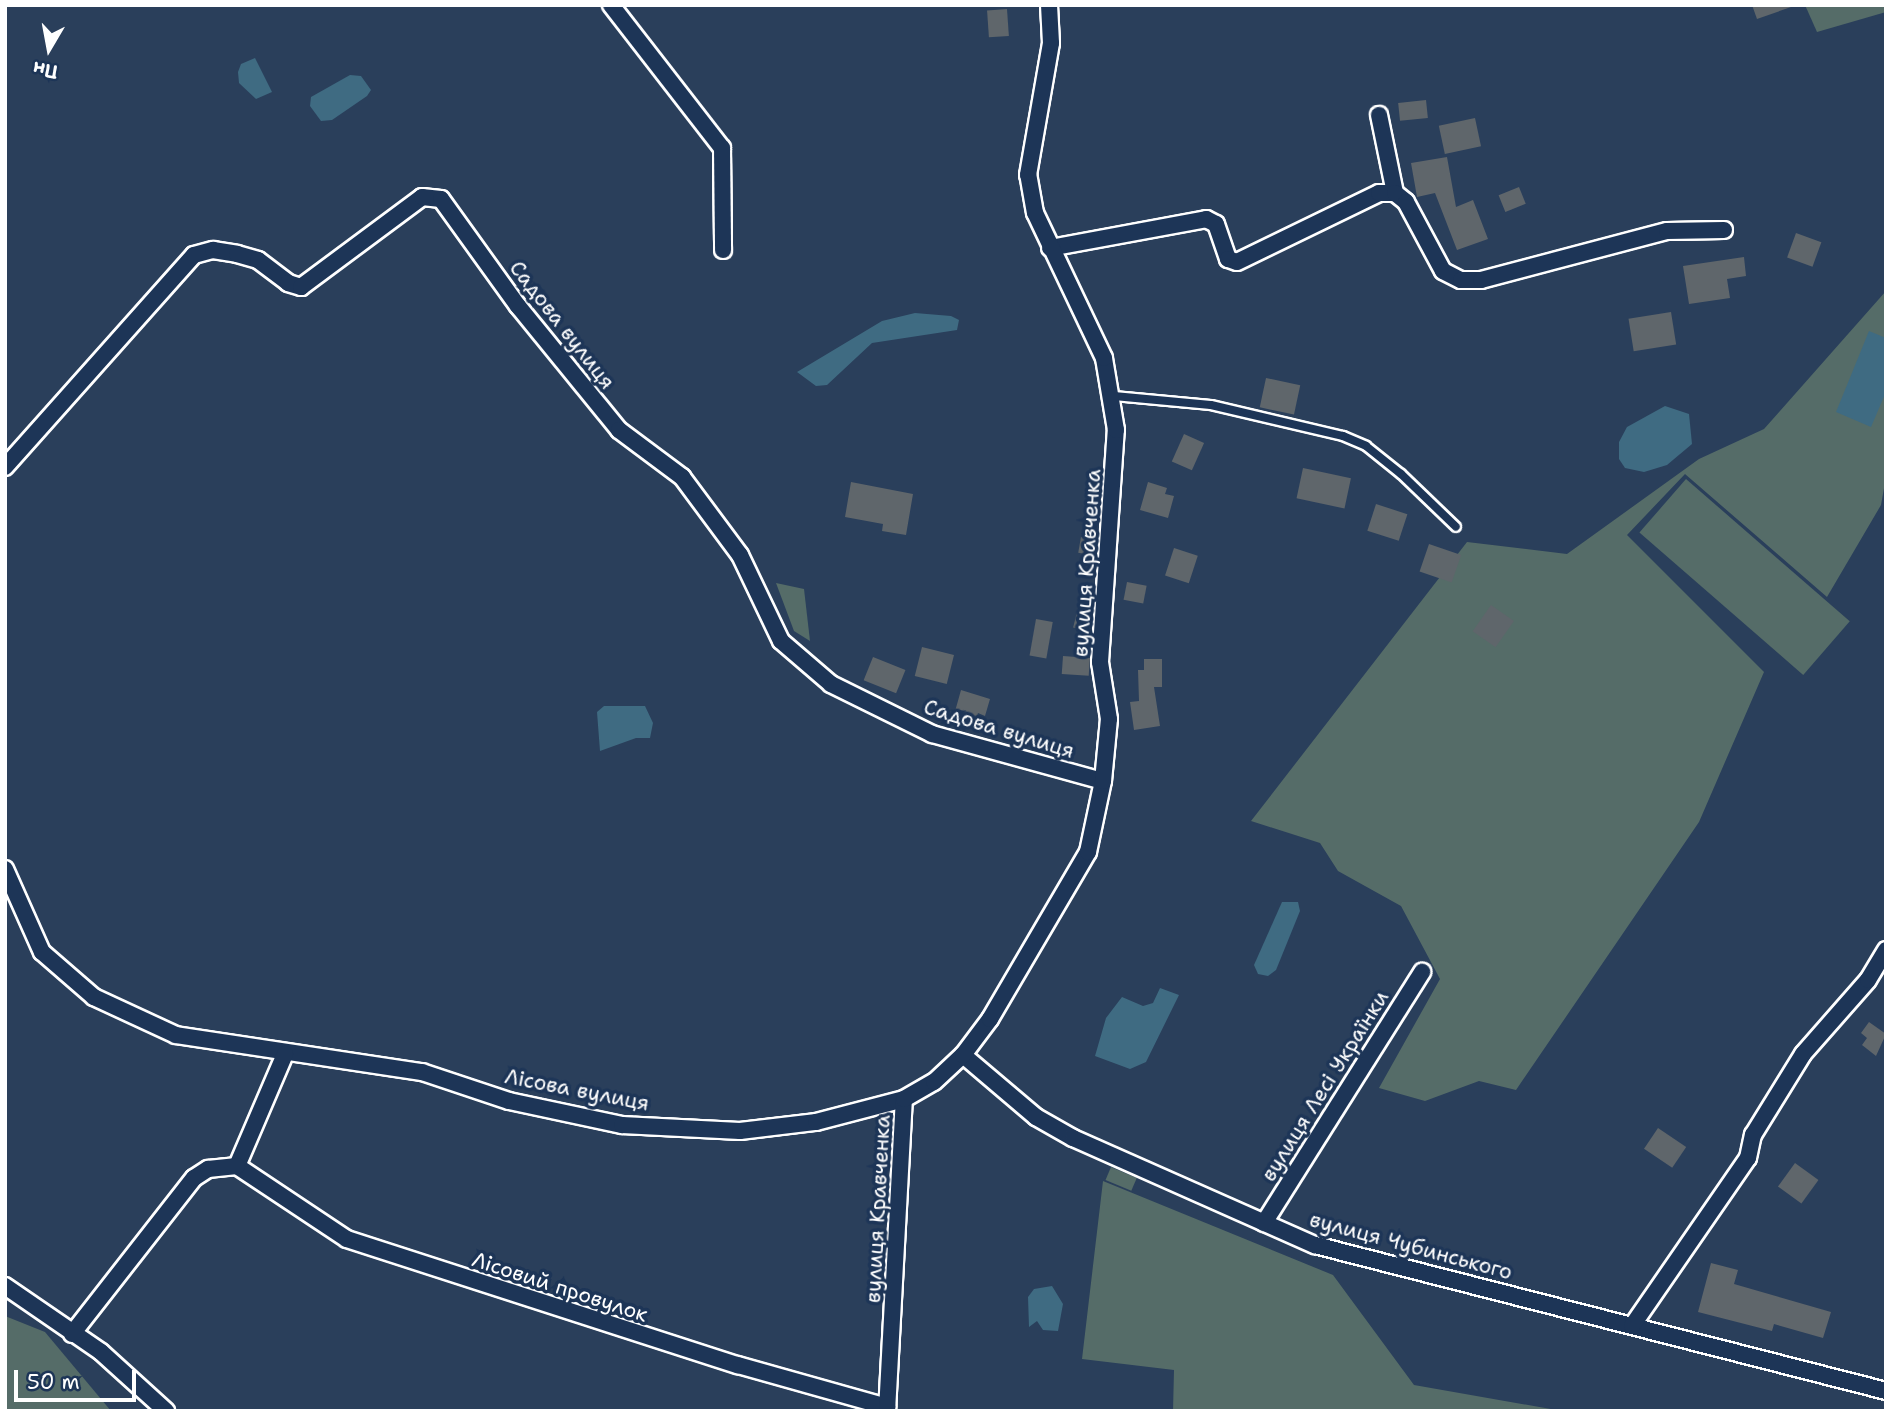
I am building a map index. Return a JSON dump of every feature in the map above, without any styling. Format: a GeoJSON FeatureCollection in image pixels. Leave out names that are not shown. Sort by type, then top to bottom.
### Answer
{"type":"FeatureCollection","features":[{"type":"Feature","properties":{"kind":"street"},"geometry":{"type":"LineString","coordinates":[[611,5],[722,148],[723,250]]}},
{"type":"Feature","properties":{"kind":"street","name":"вулиця Кравченка"},"geometry":{"type":"LineString","coordinates":[[887,1409],[904,1099],[934,1082],[963,1055],[1044,933],[1088,852],[1103,781],[1109,719],[1100,662],[1115,475],[1114,396],[1104,358],[1035,213],[1028,174],[1051,43],[1049,5]]}},
{"type":"Feature","properties":{"kind":"street"},"geometry":{"type":"LineString","coordinates":[[1379,115],[1395,193],[1406,202],[1443,271],[1461,280],[1480,280],[1667,231],[1724,230]]}},
{"type":"Feature","properties":{"kind":"street"},"geometry":{"type":"LineString","coordinates":[[1050,248],[1206,219],[1216,224],[1228,260],[1237,262],[1379,193],[1395,193]]}},
{"type":"Feature","properties":{"kind":"street","name":"Садова вулиця"},"geometry":{"type":"LineString","coordinates":[[5,467],[194,255],[213,250],[258,260],[288,283],[301,287],[422,197],[441,199],[518,306],[619,430],[682,477],[740,555],[780,641],[831,684],[932,734],[1103,781]]}},
{"type":"Feature","properties":{"kind":"street","name":"Лісова вулиця"},"geometry":{"type":"LineString","coordinates":[[5,869],[42,952],[94,997],[176,1035],[285,1054],[422,1072],[509,1101],[622,1125],[740,1131],[816,1122],[904,1099]]}},
{"type":"Feature","properties":{"kind":"street"},"geometry":{"type":"LineString","coordinates":[[1632,1326],[1748,1158],[1753,1135],[1803,1054],[1868,980],[1886,950]]}},
{"type":"Feature","properties":{"kind":"street","name":"вулиця Лесі Українки"},"geometry":{"type":"LineString","coordinates":[[1264,1223],[1422,972]]}},
{"type":"Feature","properties":{"kind":"street"},"geometry":{"type":"LineString","coordinates":[[72,1334],[194,1178],[208,1169],[237,1166],[285,1054]]}},
{"type":"Feature","properties":{"kind":"street","name":"вулиця Чубинського"},"geometry":{"type":"LineString","coordinates":[[963,1055],[1007,1094],[1054,1127],[1315,1245],[1886,1391]]}},
{"type":"Feature","properties":{"kind":"street","name":"Лісовий провулок"},"geometry":{"type":"LineString","coordinates":[[237,1166],[316,1222],[365,1246],[738,1366],[887,1409]]}},
{"type":"Feature","properties":{"kind":"street"},"geometry":{"type":"LineString","coordinates":[[5,1286],[101,1352],[166,1411]]}},
{"type":"Feature","properties":{"kind":"lane"},"geometry":{"type":"LineString","coordinates":[[1114,396],[1211,405],[1343,436],[1366,446],[1401,474],[1456,527]]}},
{"type":"Feature","properties":{"kind":"green space"},"geometry":{"type":"Polygon","coordinates":[[[1805,5],[1886,5],[1886,12],[1817,32],[1805,5]]]}},
{"type":"Feature","properties":{"kind":"green space"},"geometry":{"type":"Polygon","coordinates":[[[1886,291],[1886,477],[1881,505],[1827,597],[1685,474],[1627,535],[1764,672],[1699,822],[1516,1090],[1479,1081],[1425,1101],[1379,1088],[1440,979],[1401,906],[1338,871],[1320,843],[1251,821],[1467,542],[1567,554],[1699,459],[1764,429],[1886,291]]]}},
{"type":"Feature","properties":{"kind":"green space"},"geometry":{"type":"Polygon","coordinates":[[[1686,479],[1850,621],[1803,675],[1639,533],[1686,479]]]}},
{"type":"Feature","properties":{"kind":"green space"},"geometry":{"type":"Polygon","coordinates":[[[776,583],[804,589],[810,641],[794,631],[776,583]]]}},
{"type":"Feature","properties":{"kind":"green space"},"geometry":{"type":"Polygon","coordinates":[[[1111,1167],[1137,1178],[1131,1191],[1106,1180],[1111,1167]]]}},
{"type":"Feature","properties":{"kind":"green space"},"geometry":{"type":"Polygon","coordinates":[[[1103,1181],[1333,1275],[1414,1385],[1562,1411],[1173,1411],[1174,1370],[1082,1359],[1103,1181]]]}},
{"type":"Feature","properties":{"kind":"green space"},"geometry":{"type":"Polygon","coordinates":[[[5,1316],[45,1332],[111,1411],[5,1411],[5,1316]]]}},
{"type":"Feature","properties":{"kind":"water"},"geometry":{"type":"Polygon","coordinates":[[[255,58],[272,92],[256,99],[239,83],[238,72],[241,64],[255,58]]]}},
{"type":"Feature","properties":{"kind":"water"},"geometry":{"type":"Polygon","coordinates":[[[350,75],[361,76],[371,90],[367,96],[332,120],[321,121],[310,106],[311,97],[350,75]]]}},
{"type":"Feature","properties":{"kind":"water"},"geometry":{"type":"Polygon","coordinates":[[[915,313],[951,316],[959,320],[957,330],[872,343],[827,385],[816,386],[797,372],[882,321],[915,313]]]}},
{"type":"Feature","properties":{"kind":"water"},"geometry":{"type":"Polygon","coordinates":[[[1869,331],[1886,338],[1886,392],[1871,427],[1836,412],[1869,331]]]}},
{"type":"Feature","properties":{"kind":"water"},"geometry":{"type":"Polygon","coordinates":[[[1665,406],[1689,414],[1692,444],[1667,465],[1644,472],[1625,468],[1619,459],[1619,442],[1627,427],[1665,406]]]}},
{"type":"Feature","properties":{"kind":"water"},"geometry":{"type":"Polygon","coordinates":[[[604,706],[645,706],[653,723],[650,738],[636,738],[600,751],[597,712],[604,706]]]}},
{"type":"Feature","properties":{"kind":"water"},"geometry":{"type":"Polygon","coordinates":[[[1282,902],[1298,902],[1300,911],[1276,970],[1268,976],[1258,974],[1254,965],[1282,902]]]}},
{"type":"Feature","properties":{"kind":"water"},"geometry":{"type":"Polygon","coordinates":[[[1160,988],[1179,995],[1146,1062],[1130,1069],[1095,1056],[1106,1018],[1122,997],[1143,1006],[1153,1003],[1160,988]]]}},
{"type":"Feature","properties":{"kind":"water"},"geometry":{"type":"Polygon","coordinates":[[[1052,1286],[1063,1304],[1058,1331],[1043,1330],[1037,1321],[1029,1327],[1028,1297],[1034,1289],[1052,1286]]]}},
{"type":"Feature","properties":{"kind":"building"},"geometry":{"type":"Polygon","coordinates":[[[1752,5],[1791,5],[1791,7],[1757,19],[1752,5]]]}},
{"type":"Feature","properties":{"kind":"building"},"geometry":{"type":"Polygon","coordinates":[[[1007,9],[1009,36],[989,37],[987,10],[1007,9]]]}},
{"type":"Feature","properties":{"kind":"building"},"geometry":{"type":"Polygon","coordinates":[[[1426,100],[1428,118],[1400,121],[1398,103],[1426,100]]]}},
{"type":"Feature","properties":{"kind":"building"},"geometry":{"type":"Polygon","coordinates":[[[1475,118],[1481,146],[1445,154],[1439,126],[1475,118]]]}},
{"type":"Feature","properties":{"kind":"building"},"geometry":{"type":"Polygon","coordinates":[[[1447,157],[1456,207],[1473,200],[1488,239],[1457,250],[1435,193],[1417,197],[1411,163],[1447,157]]]}},
{"type":"Feature","properties":{"kind":"building"},"geometry":{"type":"Polygon","coordinates":[[[1519,187],[1526,204],[1505,212],[1499,195],[1519,187]]]}},
{"type":"Feature","properties":{"kind":"building"},"geometry":{"type":"Polygon","coordinates":[[[1796,233],[1821,242],[1812,267],[1787,257],[1796,233]]]}},
{"type":"Feature","properties":{"kind":"building"},"geometry":{"type":"Polygon","coordinates":[[[1744,257],[1746,276],[1727,279],[1730,298],[1689,304],[1683,266],[1744,257]]]}},
{"type":"Feature","properties":{"kind":"building"},"geometry":{"type":"Polygon","coordinates":[[[1671,312],[1676,345],[1634,351],[1629,319],[1671,312]]]}},
{"type":"Feature","properties":{"kind":"building"},"geometry":{"type":"Polygon","coordinates":[[[1266,378],[1300,385],[1294,415],[1260,407],[1266,378]]]}},
{"type":"Feature","properties":{"kind":"building"},"geometry":{"type":"Polygon","coordinates":[[[1184,434],[1204,443],[1192,470],[1172,461],[1184,434]]]}},
{"type":"Feature","properties":{"kind":"building"},"geometry":{"type":"Polygon","coordinates":[[[1303,468],[1351,478],[1344,509],[1297,498],[1303,468]]]}},
{"type":"Feature","properties":{"kind":"building"},"geometry":{"type":"Polygon","coordinates":[[[851,482],[913,494],[906,535],[882,531],[883,524],[845,517],[851,482]]]}},
{"type":"Feature","properties":{"kind":"building"},"geometry":{"type":"Polygon","coordinates":[[[1148,482],[1167,488],[1165,494],[1174,496],[1168,518],[1140,510],[1148,482]]]}},
{"type":"Feature","properties":{"kind":"building"},"geometry":{"type":"Polygon","coordinates":[[[1376,504],[1407,514],[1399,541],[1367,531],[1376,504]]]}},
{"type":"Feature","properties":{"kind":"building"},"geometry":{"type":"Polygon","coordinates":[[[1081,537],[1098,540],[1095,556],[1078,553],[1081,537]]]}},
{"type":"Feature","properties":{"kind":"building"},"geometry":{"type":"Polygon","coordinates":[[[1429,544],[1461,555],[1452,582],[1420,571],[1429,544]]]}},
{"type":"Feature","properties":{"kind":"building"},"geometry":{"type":"Polygon","coordinates":[[[1174,548],[1198,556],[1189,583],[1165,576],[1174,548]]]}},
{"type":"Feature","properties":{"kind":"building"},"geometry":{"type":"Polygon","coordinates":[[[1127,582],[1147,586],[1143,603],[1124,600],[1127,582]]]}},
{"type":"Feature","properties":{"kind":"building"},"geometry":{"type":"Polygon","coordinates":[[[1491,605],[1514,621],[1496,647],[1473,631],[1491,605]]]}},
{"type":"Feature","properties":{"kind":"building"},"geometry":{"type":"Polygon","coordinates":[[[1077,612],[1093,616],[1089,631],[1073,628],[1077,612]]]}},
{"type":"Feature","properties":{"kind":"building"},"geometry":{"type":"Polygon","coordinates":[[[1036,619],[1053,622],[1046,658],[1030,655],[1036,619]]]}},
{"type":"Feature","properties":{"kind":"building"},"geometry":{"type":"Polygon","coordinates":[[[922,647],[954,655],[947,684],[915,676],[922,647]]]}},
{"type":"Feature","properties":{"kind":"building"},"geometry":{"type":"Polygon","coordinates":[[[1063,656],[1090,658],[1089,676],[1062,674],[1063,656]]]}},
{"type":"Feature","properties":{"kind":"building"},"geometry":{"type":"Polygon","coordinates":[[[873,657],[905,670],[896,693],[864,680],[873,657]]]}},
{"type":"Feature","properties":{"kind":"building"},"geometry":{"type":"Polygon","coordinates":[[[1144,659],[1162,659],[1162,687],[1154,687],[1160,726],[1134,730],[1130,702],[1139,701],[1138,670],[1144,670],[1144,659]]]}},
{"type":"Feature","properties":{"kind":"building"},"geometry":{"type":"Polygon","coordinates":[[[961,690],[990,699],[985,716],[978,713],[975,721],[954,715],[961,690]]]}},
{"type":"Feature","properties":{"kind":"building"},"geometry":{"type":"Polygon","coordinates":[[[1869,1022],[1886,1034],[1876,1056],[1862,1045],[1867,1038],[1861,1033],[1869,1022]]]}},
{"type":"Feature","properties":{"kind":"building"},"geometry":{"type":"Polygon","coordinates":[[[1658,1128],[1686,1147],[1672,1168],[1644,1149],[1658,1128]]]}},
{"type":"Feature","properties":{"kind":"building"},"geometry":{"type":"Polygon","coordinates":[[[1795,1163],[1818,1180],[1801,1204],[1778,1186],[1795,1163]]]}},
{"type":"Feature","properties":{"kind":"building"},"geometry":{"type":"Polygon","coordinates":[[[1711,1263],[1738,1270],[1734,1284],[1831,1312],[1823,1338],[1774,1324],[1772,1331],[1698,1312],[1711,1263]]]}}]}
